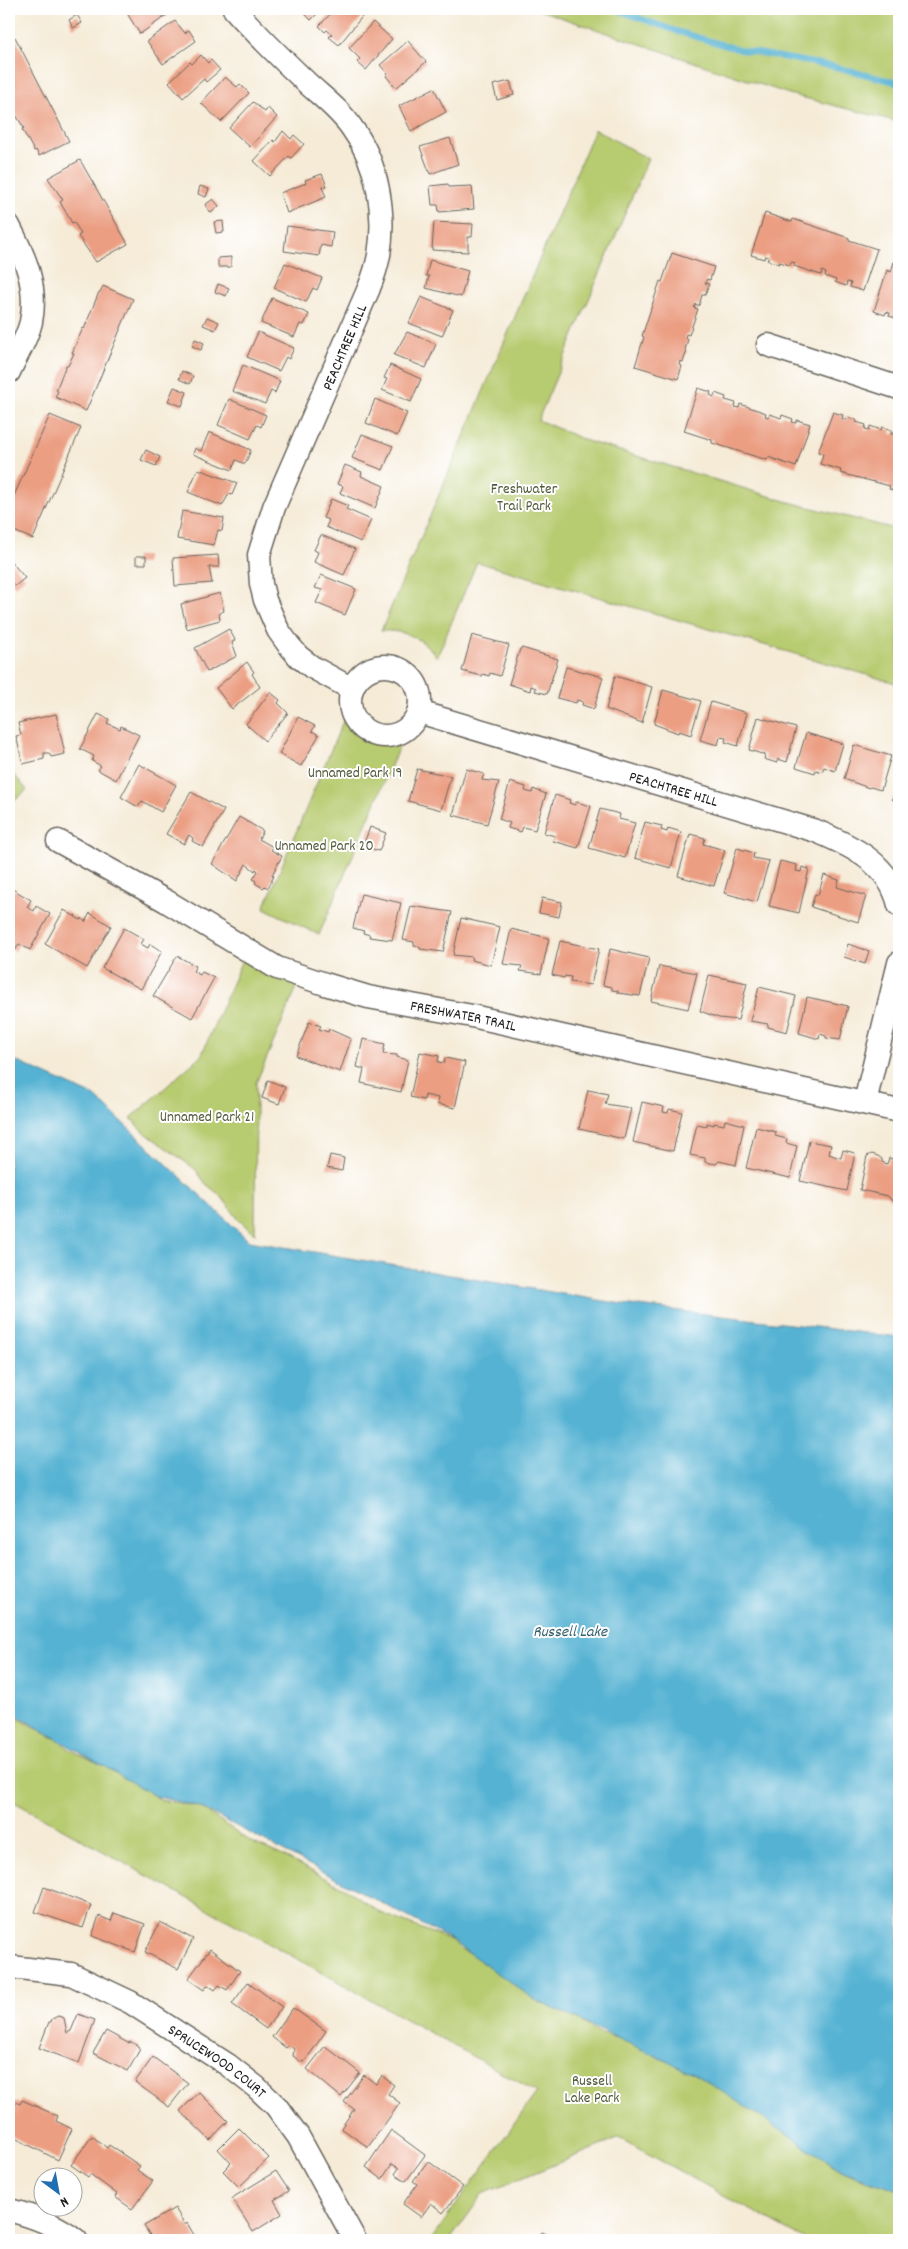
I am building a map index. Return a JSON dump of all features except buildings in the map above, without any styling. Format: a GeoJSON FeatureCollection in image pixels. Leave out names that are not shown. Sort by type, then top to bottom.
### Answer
{"type":"FeatureCollection","features":[{"type":"Feature","properties":{"kind":"street","name":"PEACHTREE HILL"},"geometry":{"type":"LineString","coordinates":[[234,9],[261,40],[353,128],[369,160],[382,212],[379,255],[370,288],[274,507],[259,555],[259,569],[266,600],[278,630],[299,657],[312,667],[352,690]]}},
{"type":"Feature","properties":{"kind":"street"},"geometry":{"type":"LineString","coordinates":[[9,226],[24,255],[31,276],[33,296],[30,323],[9,372]]}},
{"type":"Feature","properties":{"kind":"street"},"geometry":{"type":"LineString","coordinates":[[768,345],[899,388]]}},
{"type":"Feature","properties":{"kind":"street"},"geometry":{"type":"LineString","coordinates":[[379,667],[395,668],[412,678],[418,689],[420,700],[419,712],[414,722],[406,730],[396,735],[373,734],[364,730],[354,716],[350,700],[352,690],[358,679],[368,671],[379,667]]}},
{"type":"Feature","properties":{"kind":"street","name":"PEACHTREE HILL"},"geometry":{"type":"LineString","coordinates":[[419,712],[830,837],[857,849],[879,866],[894,889],[899,905]]}},
{"type":"Feature","properties":{"kind":"street","name":"FRESHWATER TRAIL"},"geometry":{"type":"LineString","coordinates":[[58,840],[166,901],[277,968],[368,997],[472,1016],[899,1111]]}},
{"type":"Feature","properties":{"kind":"street"},"geometry":{"type":"LineString","coordinates":[[865,1102],[899,963]]}},
{"type":"Feature","properties":{"kind":"street","name":"SPRUCEWOOD COURT"},"geometry":{"type":"LineString","coordinates":[[11,1967],[71,1974],[130,2002],[228,2065],[256,2086],[283,2114],[298,2136],[355,2240]]}},
{"type":"Feature","properties":{"kind":"street"},"geometry":{"type":"LineString","coordinates":[[9,2210],[35,2217],[66,2232],[76,2240]]}},
{"type":"Feature","properties":{"kind":"green space"},"geometry":{"type":"Polygon","coordinates":[[[536,9],[899,9],[899,122],[789,94],[536,9]]]}},
{"type":"Feature","properties":{"kind":"green space","name":"Freshwater Trail Park"},"geometry":{"type":"Polygon","coordinates":[[[595,129],[648,159],[538,420],[587,441],[789,502],[899,530],[899,684],[477,562],[437,657],[432,650],[413,636],[398,632],[381,631],[595,129]]]}},
{"type":"Feature","properties":{"kind":"green space"},"geometry":{"type":"Polygon","coordinates":[[[344,719],[370,738],[401,742],[319,935],[264,908],[344,719]]]}},
{"type":"Feature","properties":{"kind":"green space"},"geometry":{"type":"Polygon","coordinates":[[[9,769],[27,790],[13,802],[9,797],[9,769]]]}},
{"type":"Feature","properties":{"kind":"green space","name":"Unnamed Park 21"},"geometry":{"type":"Polygon","coordinates":[[[245,953],[300,980],[256,1083],[255,1234],[239,1220],[221,1196],[206,1184],[195,1169],[140,1129],[131,1118],[201,1056],[245,953]]]}},
{"type":"Feature","properties":{"kind":"green space","name":"Russell Lake Park"},"geometry":{"type":"Polygon","coordinates":[[[9,1713],[56,1739],[71,1750],[123,1775],[161,1800],[200,1807],[253,1843],[279,1854],[346,1889],[381,1913],[450,1940],[448,1938],[460,1949],[475,1956],[541,2004],[561,2010],[602,2034],[625,2040],[695,2074],[815,2150],[824,2159],[843,2171],[875,2183],[899,2188],[899,2240],[806,2240],[619,2138],[483,2194],[450,2240],[431,2240],[537,2092],[9,1799],[9,1713]]]}},
{"type":"Feature","properties":{"kind":"water","name":"Russell Lake"},"geometry":{"type":"Polygon","coordinates":[[[9,1058],[94,1096],[249,1241],[622,1304],[899,1337],[899,2191],[845,2172],[695,2074],[535,2000],[448,1938],[200,1807],[155,1796],[9,1711],[9,1058]]]}},
{"type":"Feature","properties":{"kind":"waterway"},"geometry":{"type":"LineString","coordinates":[[614,9],[676,31],[741,50],[831,66],[899,83]]}},
{"type":"Feature","properties":{"kind":"park label","name":"Unnamed Park 19"},"geometry":{"type":"Point","coordinates":[355,772]}},
{"type":"Feature","properties":{"kind":"park label","name":"Unnamed Park 20"},"geometry":{"type":"Point","coordinates":[324,845]}}]}
